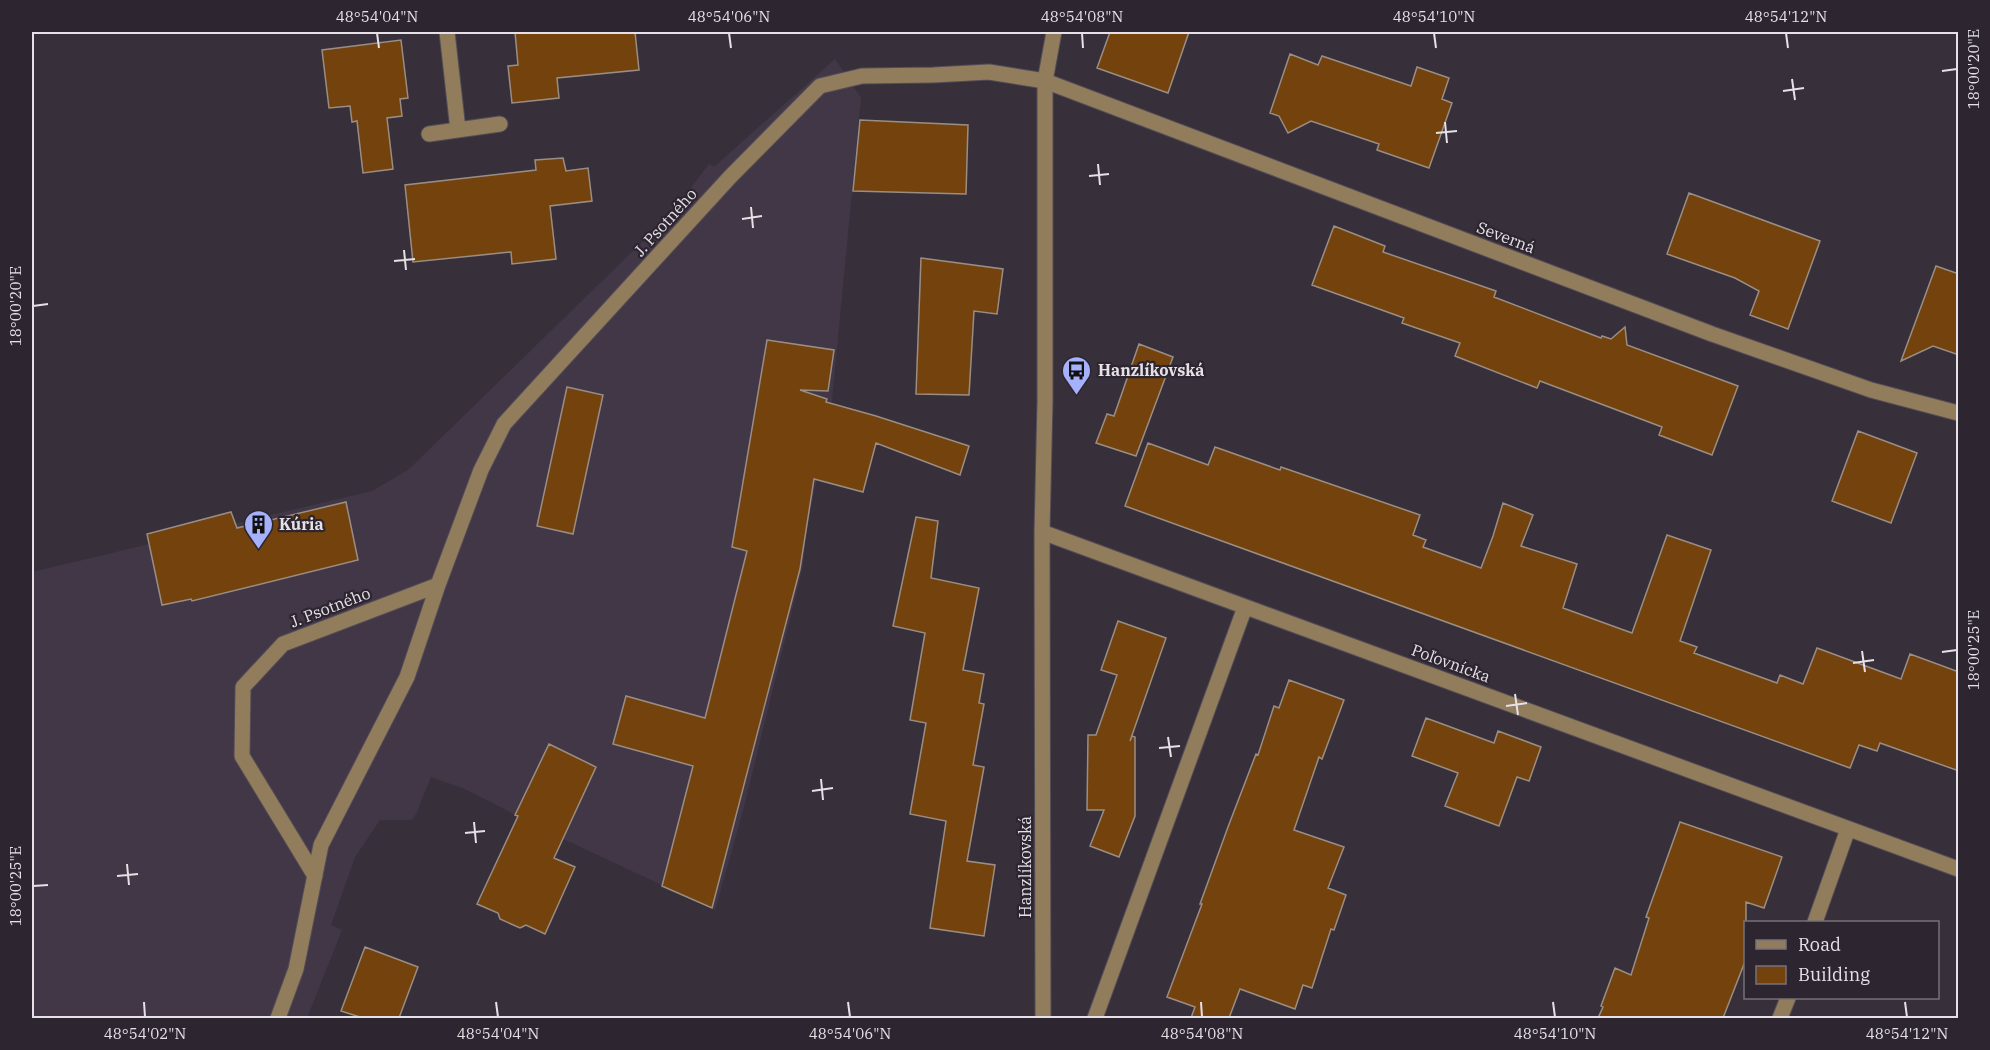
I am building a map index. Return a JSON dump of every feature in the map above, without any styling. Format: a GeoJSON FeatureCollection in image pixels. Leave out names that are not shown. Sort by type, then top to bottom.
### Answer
{"type":"FeatureCollection","features":[{"type":"Feature","properties":{"kind":"street"},"geometry":{"type":"LineString","coordinates":[[447,32],[458,130]]}},
{"type":"Feature","properties":{"kind":"street","name":"Hanzlíkovská"},"geometry":{"type":"LineString","coordinates":[[1043,1018],[1042,532],[1045,401],[1045,81],[1054,32]]}},
{"type":"Feature","properties":{"kind":"street","name":"J. Psotného"},"geometry":{"type":"LineString","coordinates":[[278,1018],[296,969],[321,845],[407,677],[481,470],[504,424],[730,177],[820,86],[862,76],[989,72],[1045,81]]}},
{"type":"Feature","properties":{"kind":"street","name":"Severná"},"geometry":{"type":"LineString","coordinates":[[1045,81],[1712,334],[1871,390],[1959,413]]}},
{"type":"Feature","properties":{"kind":"street"},"geometry":{"type":"LineString","coordinates":[[429,134],[500,124]]}},
{"type":"Feature","properties":{"kind":"street","name":"Poľovnícka"},"geometry":{"type":"LineString","coordinates":[[1042,532],[1959,869]]}},
{"type":"Feature","properties":{"kind":"street","name":"J. Psotného"},"geometry":{"type":"LineString","coordinates":[[315,876],[242,756],[243,687],[282,644],[438,585]]}},
{"type":"Feature","properties":{"kind":"street"},"geometry":{"type":"LineString","coordinates":[[1095,1018],[1245,607]]}},
{"type":"Feature","properties":{"kind":"street"},"geometry":{"type":"LineString","coordinates":[[1815,921],[1848,829]]}},
{"type":"Feature","properties":{"kind":"street"},"geometry":{"type":"LineString","coordinates":[[1780,1018],[1788,999]]}},
{"type":"Feature","properties":{"kind":"shaded area"},"geometry":{"type":"Polygon","coordinates":[[[835,59],[861,98],[832,400],[806,534],[803,566],[743,811],[715,910],[553,834],[465,789],[431,777],[412,820],[380,820],[355,857],[331,925],[342,930],[307,1018],[32,1018],[32,572],[372,491],[408,470],[672,213],[709,164],[714,167],[835,59]]]}},
{"type":"Feature","properties":{"kind":"building"},"geometry":{"type":"Polygon","coordinates":[[[515,32],[635,32],[639,70],[557,78],[559,98],[512,103],[508,66],[518,65],[515,32]]]}},
{"type":"Feature","properties":{"kind":"building"},"geometry":{"type":"Polygon","coordinates":[[[1110,32],[1189,32],[1168,93],[1097,68],[1110,32]]]}},
{"type":"Feature","properties":{"kind":"building"},"geometry":{"type":"Polygon","coordinates":[[[401,40],[408,98],[400,99],[402,116],[387,118],[393,169],[363,173],[357,121],[352,122],[350,106],[329,108],[322,50],[401,40]]]}},
{"type":"Feature","properties":{"kind":"building"},"geometry":{"type":"Polygon","coordinates":[[[1290,54],[1318,65],[1322,56],[1411,86],[1417,67],[1449,78],[1442,99],[1452,103],[1429,168],[1377,150],[1379,144],[1311,121],[1288,133],[1279,116],[1270,113],[1290,54]]]}},
{"type":"Feature","properties":{"kind":"building"},"geometry":{"type":"Polygon","coordinates":[[[860,120],[968,125],[966,194],[853,191],[860,120]]]}},
{"type":"Feature","properties":{"kind":"building"},"geometry":{"type":"Polygon","coordinates":[[[563,158],[566,171],[588,168],[592,201],[550,206],[556,259],[512,264],[511,252],[413,262],[405,185],[536,170],[535,160],[563,158]]]}},
{"type":"Feature","properties":{"kind":"building"},"geometry":{"type":"Polygon","coordinates":[[[1689,193],[1820,241],[1788,329],[1750,315],[1759,291],[1735,278],[1667,254],[1689,193]]]}},
{"type":"Feature","properties":{"kind":"building"},"geometry":{"type":"Polygon","coordinates":[[[1334,226],[1385,246],[1383,252],[1496,291],[1494,297],[1601,338],[1602,336],[1611,339],[1625,327],[1627,345],[1738,386],[1712,455],[1659,435],[1662,427],[1540,381],[1537,388],[1455,356],[1460,343],[1402,323],[1404,318],[1312,285],[1334,226]]]}},
{"type":"Feature","properties":{"kind":"building"},"geometry":{"type":"Polygon","coordinates":[[[921,258],[1003,269],[997,314],[974,311],[969,395],[916,394],[921,258]]]}},
{"type":"Feature","properties":{"kind":"building"},"geometry":{"type":"Polygon","coordinates":[[[1936,266],[1959,274],[1959,355],[1933,346],[1901,361],[1936,266]]]}},
{"type":"Feature","properties":{"kind":"building"},"geometry":{"type":"Polygon","coordinates":[[[767,340],[834,350],[828,391],[800,390],[827,399],[826,402],[969,446],[960,475],[876,443],[863,492],[814,479],[800,569],[712,908],[662,886],[693,766],[613,744],[626,696],[705,718],[747,551],[732,547],[767,340]]]}},
{"type":"Feature","properties":{"kind":"building"},"geometry":{"type":"Polygon","coordinates":[[[1139,344],[1173,357],[1136,456],[1096,443],[1107,414],[1114,416],[1139,344]]]}},
{"type":"Feature","properties":{"kind":"building"},"geometry":{"type":"Polygon","coordinates":[[[567,387],[603,395],[573,534],[537,526],[567,387]]]}},
{"type":"Feature","properties":{"kind":"building"},"geometry":{"type":"Polygon","coordinates":[[[1858,431],[1917,453],[1891,523],[1832,501],[1858,431]]]}},
{"type":"Feature","properties":{"kind":"building"},"geometry":{"type":"Polygon","coordinates":[[[1148,443],[1208,465],[1215,447],[1420,515],[1413,535],[1426,540],[1423,547],[1481,568],[1503,503],[1533,515],[1521,546],[1577,564],[1563,608],[1632,633],[1667,535],[1711,550],[1680,641],[1697,647],[1694,653],[1777,683],[1780,675],[1803,684],[1817,648],[1901,679],[1910,654],[1959,672],[1959,771],[1880,743],[1877,751],[1859,745],[1850,768],[1125,506],[1148,443]]]}},
{"type":"Feature","properties":{"kind":"building","name":"Kúria"},"geometry":{"type":"Polygon","coordinates":[[[346,502],[358,560],[192,601],[191,599],[162,605],[147,534],[231,512],[237,528],[346,502]]]}},
{"type":"Feature","properties":{"kind":"building"},"geometry":{"type":"Polygon","coordinates":[[[916,517],[938,521],[931,578],[979,588],[963,670],[984,674],[979,703],[984,704],[973,765],[984,767],[967,861],[995,865],[984,936],[930,928],[946,821],[910,814],[926,723],[910,720],[925,633],[893,626],[916,517]]]}},
{"type":"Feature","properties":{"kind":"building"},"geometry":{"type":"Polygon","coordinates":[[[1118,621],[1166,638],[1130,741],[1132,736],[1135,737],[1135,816],[1119,857],[1090,846],[1104,810],[1087,810],[1088,735],[1096,735],[1117,675],[1101,670],[1118,621]]]}},
{"type":"Feature","properties":{"kind":"building"},"geometry":{"type":"Polygon","coordinates":[[[1289,680],[1344,700],[1322,759],[1319,757],[1294,830],[1344,847],[1328,888],[1346,895],[1334,930],[1331,929],[1312,988],[1303,985],[1295,1009],[1240,989],[1229,1018],[1191,1018],[1195,1007],[1167,997],[1228,827],[1256,754],[1258,755],[1274,706],[1279,708],[1289,680]]]}},
{"type":"Feature","properties":{"kind":"building"},"geometry":{"type":"Polygon","coordinates":[[[1426,718],[1494,743],[1498,731],[1541,747],[1529,781],[1517,777],[1499,826],[1445,806],[1458,773],[1412,756],[1426,718]]]}},
{"type":"Feature","properties":{"kind":"building"},"geometry":{"type":"Polygon","coordinates":[[[549,744],[596,767],[554,858],[575,867],[545,934],[526,925],[520,928],[500,919],[498,913],[477,904],[518,816],[515,815],[549,744]]]}},
{"type":"Feature","properties":{"kind":"building"},"geometry":{"type":"Polygon","coordinates":[[[1680,822],[1782,857],[1764,908],[1746,902],[1744,964],[1723,1018],[1598,1018],[1615,968],[1631,975],[1649,918],[1646,917],[1680,822]]]}},
{"type":"Feature","properties":{"kind":"building"},"geometry":{"type":"Polygon","coordinates":[[[365,947],[418,967],[399,1018],[363,1018],[341,1011],[365,947]]]}},
{"type":"Feature","properties":{"kind":"place","name":"Hanzlíkovská"},"geometry":{"type":"Point","coordinates":[1077,396]}},
{"type":"Feature","properties":{"kind":"place","name":"Kúria"},"geometry":{"type":"Point","coordinates":[258,550]}}]}
